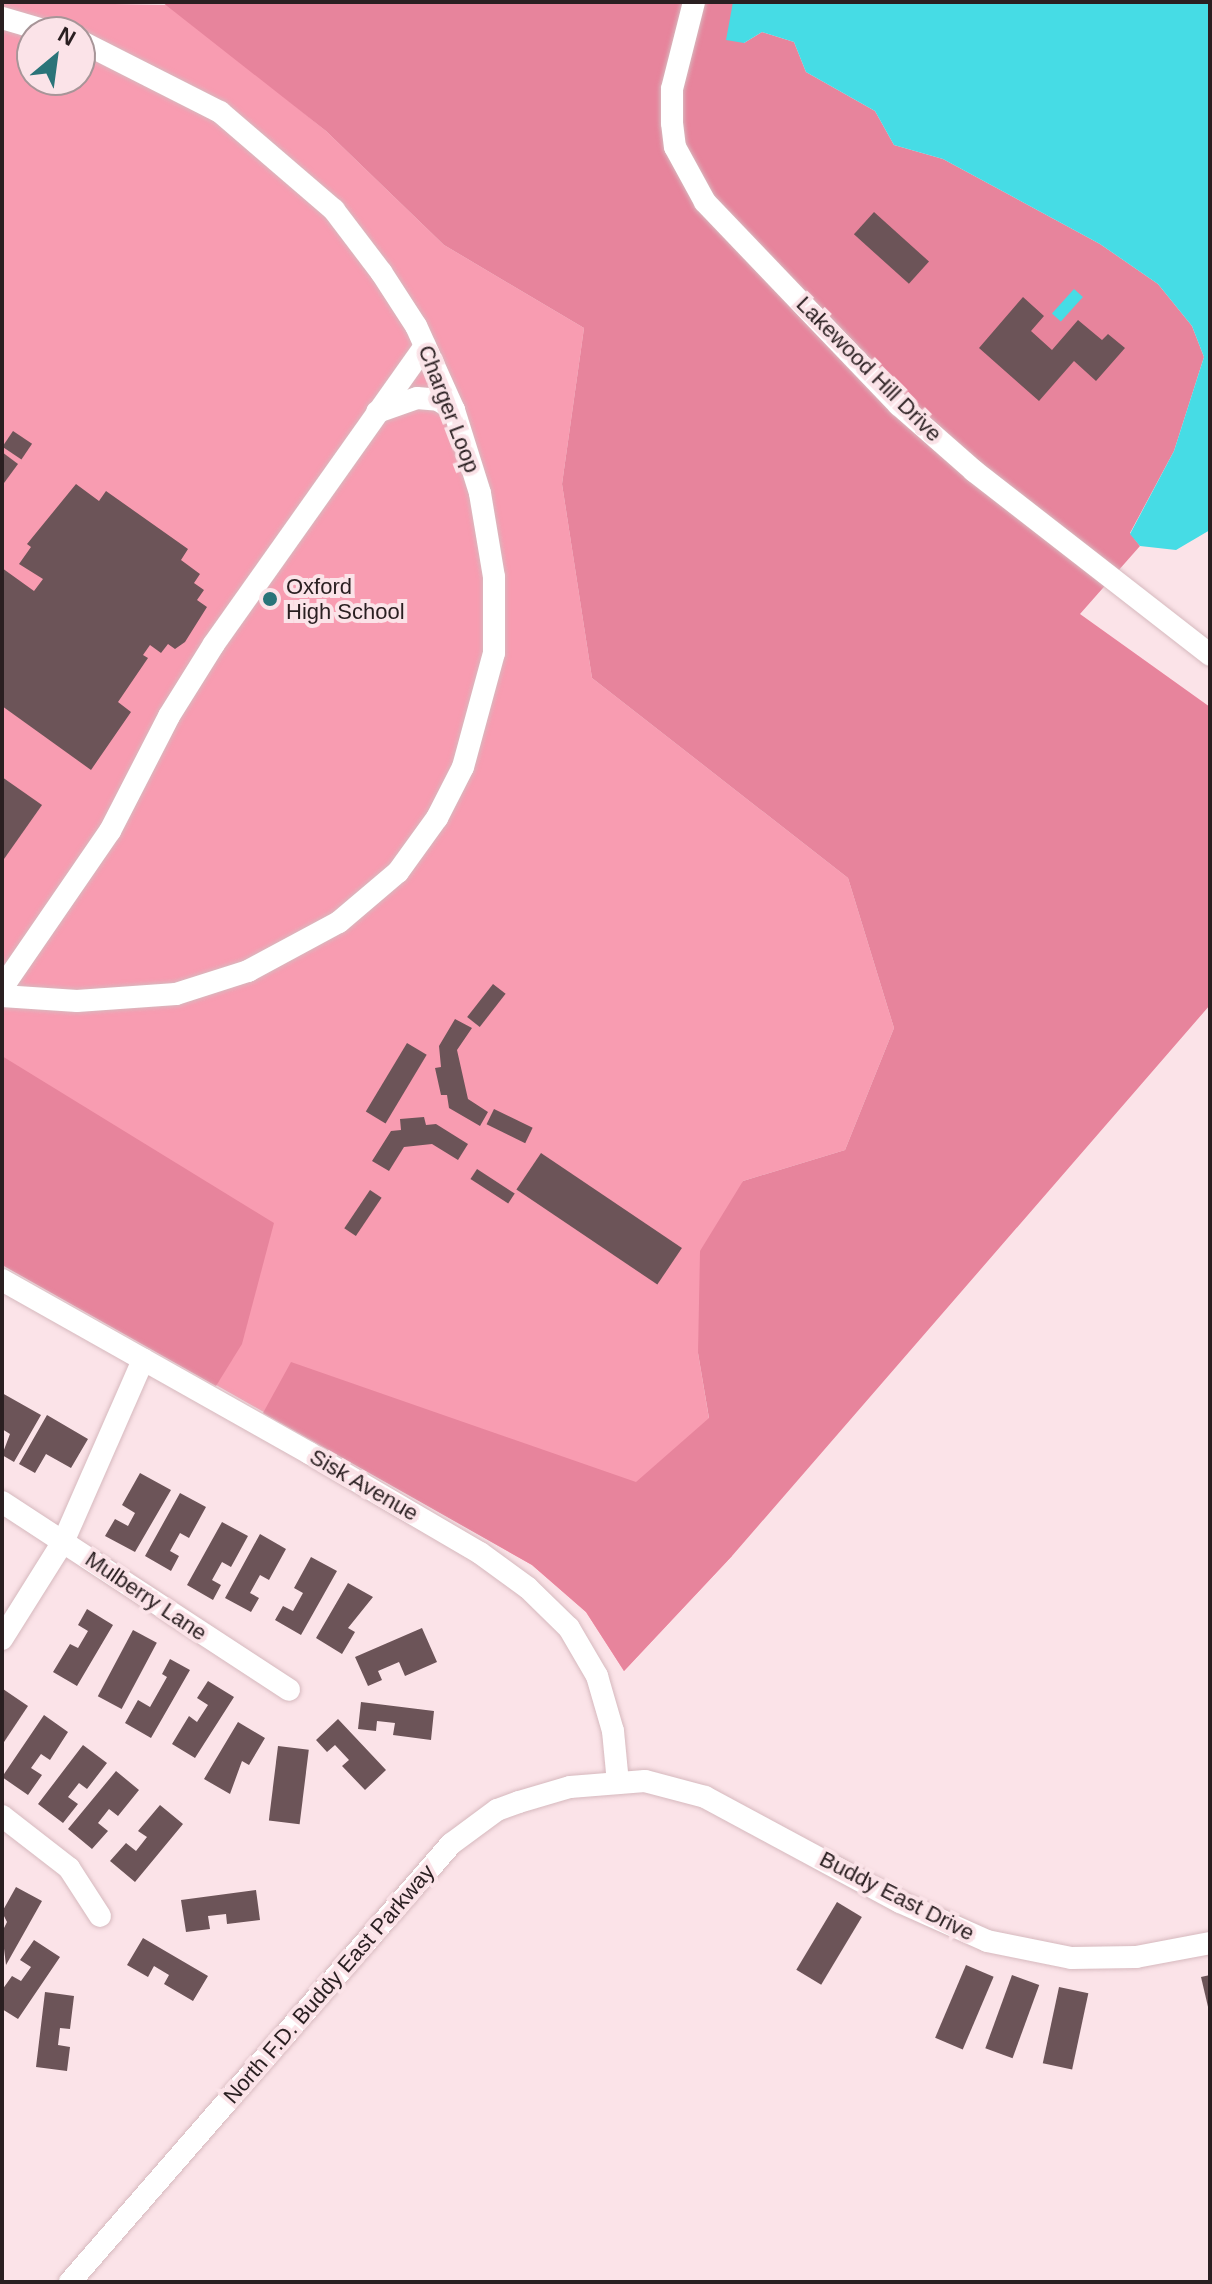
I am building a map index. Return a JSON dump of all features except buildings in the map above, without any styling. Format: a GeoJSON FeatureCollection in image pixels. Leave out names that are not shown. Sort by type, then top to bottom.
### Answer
{"type":"FeatureCollection","features":[{"type":"Feature","properties":{"kind":"street","name":"Lakewood Hill Drive"},"geometry":{"type":"LineString","coordinates":[[694,2],[693,25],[672,89],[672,123],[675,147],[705,202],[899,405],[974,471],[1210,655]]}},
{"type":"Feature","properties":{"kind":"street","name":"Charger Loop"},"geometry":{"type":"LineString","coordinates":[[2,996],[77,1001],[176,994],[248,971],[307,943],[398,872],[437,818],[463,767],[494,653],[494,577],[480,493],[454,410],[425,346],[381,272],[334,210],[279,158],[207,104],[96,49]]}},
{"type":"Feature","properties":{"kind":"street"},"geometry":{"type":"LineString","coordinates":[[2,988],[110,831],[143,761],[214,644],[425,346]]}},
{"type":"Feature","properties":{"kind":"street"},"geometry":{"type":"LineString","coordinates":[[377,412],[417,398],[438,400],[454,410]]}},
{"type":"Feature","properties":{"kind":"street","name":"Sisk Avenue"},"geometry":{"type":"LineString","coordinates":[[2,1280],[454,1538],[528,1588],[569,1628],[597,1676],[613,1731],[618,1783]]}},
{"type":"Feature","properties":{"kind":"street"},"geometry":{"type":"LineString","coordinates":[[2,1639],[64,1540],[143,1360]]}},
{"type":"Feature","properties":{"kind":"street","name":"Mulberry Lane"},"geometry":{"type":"LineString","coordinates":[[2,1502],[289,1690]]}},
{"type":"Feature","properties":{"kind":"street","name":"North F.D. Buddy East Parkway"},"geometry":{"type":"LineString","coordinates":[[70,2282],[451,1844],[497,1810],[519,1802],[570,1787],[645,1781]]}},
{"type":"Feature","properties":{"kind":"street","name":"Buddy East Drive"},"geometry":{"type":"LineString","coordinates":[[645,1781],[705,1797],[900,1902],[987,1941],[1071,1958],[1136,1957],[1210,1943]]}},
{"type":"Feature","properties":{"kind":"street"},"geometry":{"type":"LineString","coordinates":[[2,1816],[69,1868],[100,1916]]}},
{"type":"Feature","properties":{"kind":"shaded area"},"geometry":{"type":"Polygon","coordinates":[[[2,2],[170,5],[326,131],[444,245],[584,328],[562,484],[592,678],[848,878],[894,1028],[845,1150],[743,1181],[698,1353],[732,1556],[624,1671],[586,1612],[532,1565],[2,1263],[2,2]]]}},
{"type":"Feature","properties":{"kind":"shaded area"},"geometry":{"type":"Polygon","coordinates":[[[162,2],[733,2],[744,43],[762,32],[794,42],[806,72],[875,111],[894,145],[943,159],[1100,244],[1158,284],[1192,326],[1204,357],[1174,451],[1130,533],[1140,546],[1080,614],[1210,707],[1210,1005],[732,1556],[624,1671],[586,1612],[532,1565],[263,1413],[291,1362],[636,1482],[709,1418],[698,1353],[700,1251],[743,1181],[845,1150],[894,1028],[848,878],[592,678],[562,484],[584,328],[444,245],[326,131],[162,2]]]}},
{"type":"Feature","properties":{"kind":"shaded area"},"geometry":{"type":"Polygon","coordinates":[[[2,1056],[274,1223],[242,1344],[216,1386],[2,1265],[2,1056]]]}},
{"type":"Feature","properties":{"kind":"water"},"geometry":{"type":"Polygon","coordinates":[[[733,2],[1210,2],[1210,530],[1176,550],[1140,546],[1130,534],[1174,451],[1204,357],[1192,326],[1158,284],[1100,244],[943,159],[894,145],[875,111],[806,72],[794,42],[762,32],[744,43],[726,40],[733,2]]]}},
{"type":"Feature","properties":{"kind":"water"},"geometry":{"type":"Polygon","coordinates":[[[1074,289],[1083,297],[1061,322],[1052,314],[1074,289]]]}},
{"type":"Feature","properties":{"kind":"place","name":"Oxford High School"},"geometry":{"type":"Point","coordinates":[270,599]}}]}
